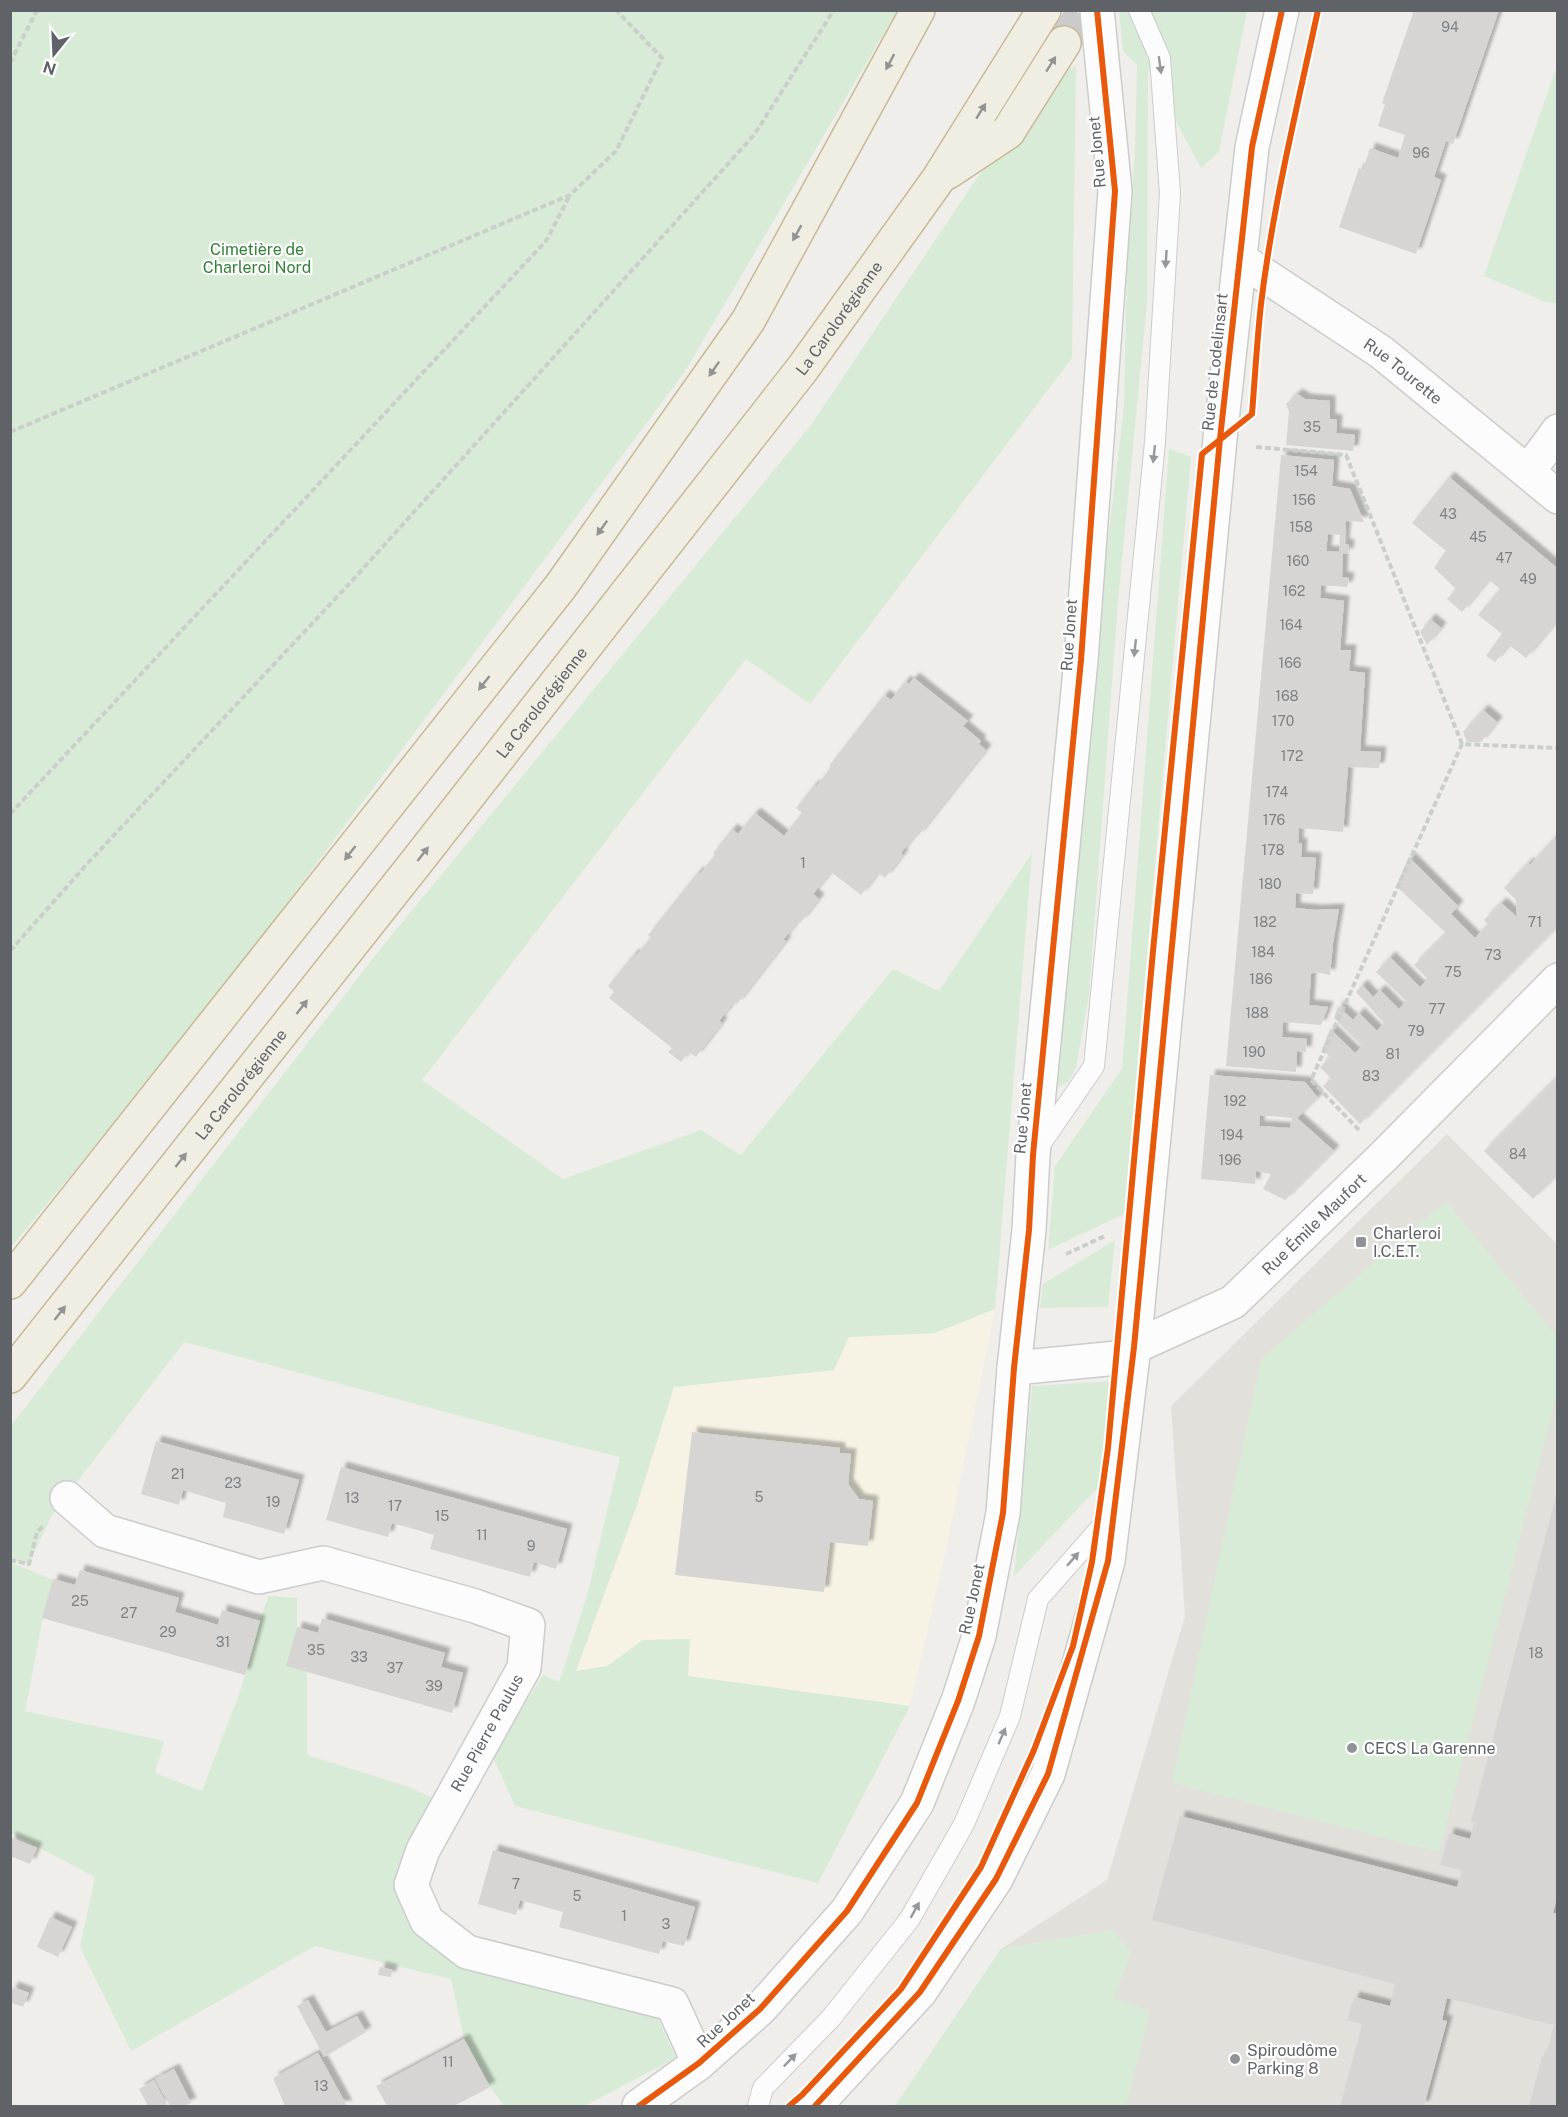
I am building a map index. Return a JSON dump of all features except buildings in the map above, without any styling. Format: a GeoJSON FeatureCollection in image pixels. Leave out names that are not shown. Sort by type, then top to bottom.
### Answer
{"type":"FeatureCollection","features":[{"type":"Feature","properties":{"kind":"highway"},"geometry":{"type":"LineString","coordinates":[[10,1282],[574,567],[748,321],[918,10]]}},
{"type":"Feature","properties":{"kind":"highway","name":"La Carolorégienne"},"geometry":{"type":"LineString","coordinates":[[10,1376],[796,378],[939,178],[1044,10]]}},
{"type":"Feature","properties":{"kind":"highway"},"geometry":{"type":"LineString","coordinates":[[939,178],[1008,132],[1064,43]]}},
{"type":"Feature","properties":{"kind":"street","name":"Rue Jonet"},"geometry":{"type":"LineString","coordinates":[[639,2106],[699,2063],[760,2009],[847,1911],[917,1803],[958,1701],[979,1636],[1003,1513],[1014,1368],[1026,1262],[1033,1155],[1081,660],[1115,191],[1097,10]]}},
{"type":"Feature","properties":{"kind":"street","name":"Rue de Lodelinsart"},"geometry":{"type":"LineString","coordinates":[[815,2106],[920,1992],[996,1879],[1048,1774],[1108,1561],[1134,1347],[1220,444],[1252,147],[1282,10]]}},
{"type":"Feature","properties":{"kind":"street","name":"Rue Tourette"},"geometry":{"type":"LineString","coordinates":[[1240,259],[1382,352],[1557,497]]}},
{"type":"Feature","properties":{"kind":"street"},"geometry":{"type":"LineString","coordinates":[[1528,472],[1557,431]]}},
{"type":"Feature","properties":{"kind":"street","name":"Rue Émile Maufort"},"geometry":{"type":"LineString","coordinates":[[1014,1368],[1116,1358],[1134,1347],[1233,1302],[1384,1156],[1557,981]]}},
{"type":"Feature","properties":{"kind":"street","name":"Rue Pierre Paulus"},"geometry":{"type":"LineString","coordinates":[[67,1498],[105,1531],[259,1577],[323,1563],[475,1606],[528,1625],[524,1668],[423,1850],[411,1885],[427,1921],[467,1952],[672,2004],[699,2063]]}},
{"type":"Feature","properties":{"kind":"lane"},"geometry":{"type":"LineString","coordinates":[[1033,1155],[1094,1066],[1155,442],[1170,193],[1160,58],[1139,10]]}},
{"type":"Feature","properties":{"kind":"lane"},"geometry":{"type":"LineString","coordinates":[[758,2106],[763,2088],[831,2018],[909,1920],[964,1824],[1010,1716],[1038,1599],[1114,1513]]}},
{"type":"Feature","properties":{"kind":"path"},"geometry":{"type":"LineString","coordinates":[[10,63],[37,10]]}},
{"type":"Feature","properties":{"kind":"path"},"geometry":{"type":"LineString","coordinates":[[10,814],[546,241],[570,195],[616,151],[662,58],[616,10]]}},
{"type":"Feature","properties":{"kind":"path"},"geometry":{"type":"LineString","coordinates":[[10,951],[88,863],[366,566],[754,135],[834,10]]}},
{"type":"Feature","properties":{"kind":"path"},"geometry":{"type":"LineString","coordinates":[[10,432],[570,195]]}},
{"type":"Feature","properties":{"kind":"path"},"geometry":{"type":"LineString","coordinates":[[1220,444],[1346,455],[1462,744],[1311,1080],[1384,1156]]}},
{"type":"Feature","properties":{"kind":"path"},"geometry":{"type":"LineString","coordinates":[[1462,744],[1557,748]]}},
{"type":"Feature","properties":{"kind":"path"},"geometry":{"type":"LineString","coordinates":[[1026,1262],[1041,1266],[1128,1226],[1146,1225]]}},
{"type":"Feature","properties":{"kind":"path"},"geometry":{"type":"LineString","coordinates":[[10,1560],[29,1564],[38,1532],[67,1498]]}},
{"type":"Feature","properties":{"kind":"shaded area","name":"CECS La Garenne"},"geometry":{"type":"Polygon","coordinates":[[[1447,1134],[1557,1244],[1557,2106],[895,2106],[1001,1949],[1107,1880],[1185,1616],[1171,1406],[1447,1134]]]}},
{"type":"Feature","properties":{"kind":"shaded area"},"geometry":{"type":"Polygon","coordinates":[[[995,1309],[948,1540],[910,1706],[687,1676],[690,1639],[643,1640],[607,1666],[575,1672],[637,1505],[673,1387],[834,1370],[848,1337],[935,1333],[995,1309]]]}},
{"type":"Feature","properties":{"kind":"green space","name":"Cimetière de Charleroi Nord"},"geometry":{"type":"Polygon","coordinates":[[[10,11],[897,11],[684,373],[191,1031],[11,1247],[10,11]]]}},
{"type":"Feature","properties":{"kind":"green space"},"geometry":{"type":"Polygon","coordinates":[[[1119,11],[1247,11],[1219,152],[1201,168],[1148,69],[1147,303],[1118,601],[1089,995],[1076,1067],[1070,1080],[1060,1087],[1051,1083],[1077,798],[1124,407],[1127,268],[1135,149],[1137,65],[1123,51],[1119,11]]]}},
{"type":"Feature","properties":{"kind":"green space"},"geometry":{"type":"Polygon","coordinates":[[[1557,65],[1557,303],[1546,302],[1484,276],[1557,65]]]}},
{"type":"Feature","properties":{"kind":"green space"},"geometry":{"type":"Polygon","coordinates":[[[1076,66],[1072,358],[810,704],[746,659],[422,1080],[563,1179],[701,1130],[741,1155],[893,969],[939,991],[1032,853],[995,1309],[935,1333],[849,1337],[834,1370],[674,1387],[637,1505],[576,1671],[607,1666],[643,1640],[690,1639],[688,1676],[910,1706],[818,1883],[515,1806],[493,1757],[543,1675],[559,1682],[587,1596],[620,1457],[184,1342],[52,1515],[29,1564],[11,1560],[10,1427],[382,947],[811,425],[1038,84],[1076,66]]]}},
{"type":"Feature","properties":{"kind":"green space"},"geometry":{"type":"Polygon","coordinates":[[[1169,449],[1191,457],[1124,1214],[1048,1250],[1055,1166],[1122,1069],[1169,449]]]}},
{"type":"Feature","properties":{"kind":"green space"},"geometry":{"type":"Polygon","coordinates":[[[1446,1201],[1557,1337],[1558,1389],[1439,1852],[1172,1783],[1261,1359],[1446,1201]]]}},
{"type":"Feature","properties":{"kind":"green space"},"geometry":{"type":"Polygon","coordinates":[[[1115,1240],[1108,1307],[1040,1308],[1043,1284],[1115,1240]]]}},
{"type":"Feature","properties":{"kind":"green space"},"geometry":{"type":"Polygon","coordinates":[[[1114,1381],[1103,1482],[1014,1576],[1032,1386],[1114,1381]]]}},
{"type":"Feature","properties":{"kind":"green space"},"geometry":{"type":"Polygon","coordinates":[[[10,1562],[53,1580],[43,1618],[25,1711],[164,1741],[155,1773],[202,1791],[241,1689],[259,1621],[269,1596],[297,1598],[297,1628],[287,1666],[307,1672],[307,1755],[406,1786],[448,1805],[411,1885],[452,1941],[648,1998],[676,2058],[584,2106],[504,2106],[490,2087],[464,2039],[451,1979],[315,1946],[131,2051],[80,1947],[95,1877],[11,1833],[10,1562]]]}},
{"type":"Feature","properties":{"kind":"green space"},"geometry":{"type":"Polygon","coordinates":[[[1112,1930],[1131,1952],[1114,1998],[1150,2011],[1126,2106],[895,2106],[1001,1949],[1112,1930]]]}},
{"type":"Feature","properties":{"kind":"tunnel"},"geometry":{"type":"LineString","coordinates":[[1064,43],[1084,10]]}},
{"type":"Feature","properties":{"kind":"cycle path"},"geometry":{"type":"LineString","coordinates":[[639,2106],[699,2063],[760,2009],[847,1911],[917,1803],[958,1701],[979,1636],[1003,1513],[1014,1368],[1029,1230],[1033,1155],[1081,660],[1115,191],[1097,10]]}},
{"type":"Feature","properties":{"kind":"cycle path"},"geometry":{"type":"LineString","coordinates":[[815,2106],[920,1992],[996,1879],[1048,1774],[1108,1561],[1134,1347],[1220,439],[1252,147],[1282,10]]}},
{"type":"Feature","properties":{"kind":"cycle path"},"geometry":{"type":"LineString","coordinates":[[789,2106],[901,1989],[981,1867],[1034,1750],[1073,1646],[1092,1562],[1108,1448],[1153,951],[1202,454],[1252,414],[1261,304],[1272,230],[1318,10]]}},
{"type":"Feature","properties":{"kind":"place","name":"Charleroi I.C.E.T."},"geometry":{"type":"Point","coordinates":[1361,1242]}},
{"type":"Feature","properties":{"kind":"place","name":"CECS La Garenne"},"geometry":{"type":"Point","coordinates":[1352,1748]}},
{"type":"Feature","properties":{"kind":"place","name":"Spiroudôme Parking 8"},"geometry":{"type":"Point","coordinates":[1235,2059]}}]}
